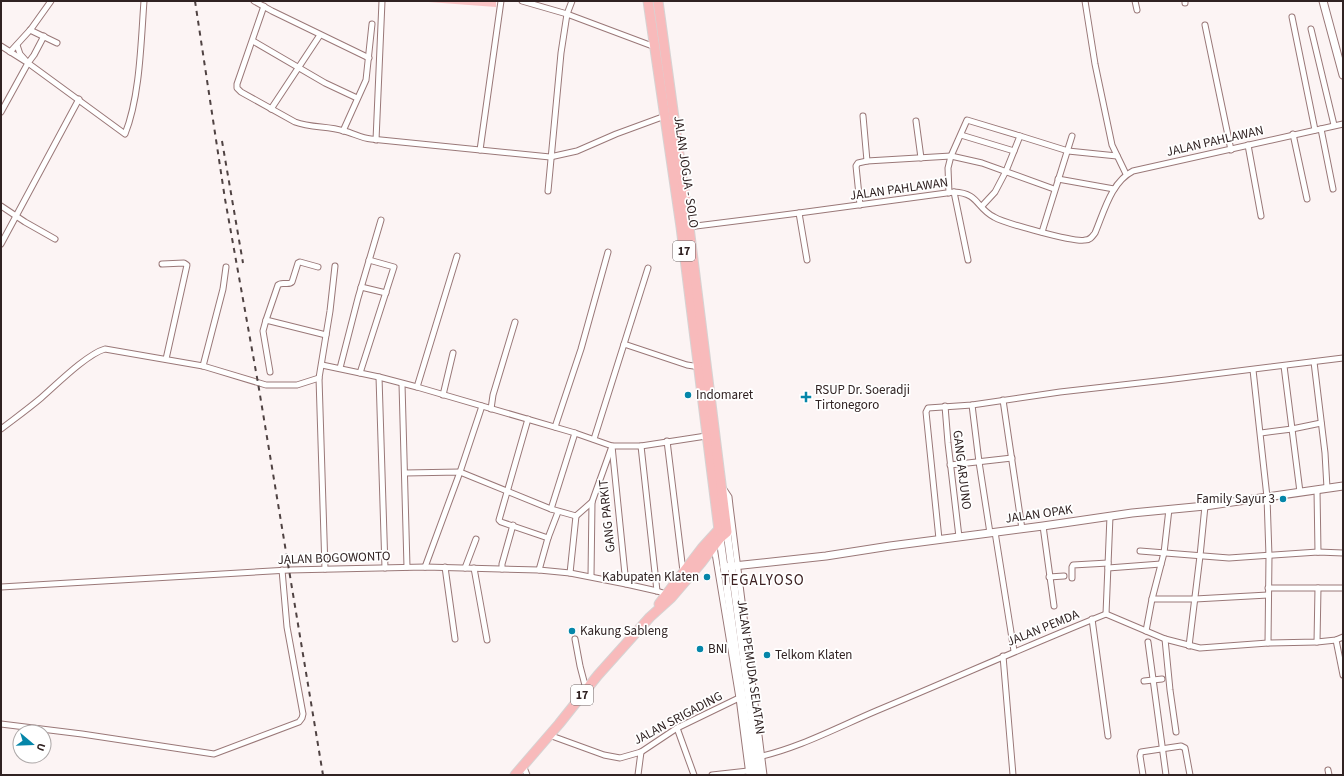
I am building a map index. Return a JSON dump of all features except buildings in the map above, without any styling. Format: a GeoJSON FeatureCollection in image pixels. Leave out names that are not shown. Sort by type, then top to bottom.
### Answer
{"type":"FeatureCollection","features":[{"type":"Feature","properties":{"kind":"highway","name":"JALAN JOGJA - SOLO"},"geometry":{"type":"LineString","coordinates":[[648,1],[665,116],[685,227]]}},
{"type":"Feature","properties":{"kind":"highway","name":"JALAN JOGJA - SOLO"},"geometry":{"type":"LineString","coordinates":[[658,1],[702,366],[722,486],[723,530]]}},
{"type":"Feature","properties":{"kind":"highway","name":"JALAN JOGJA - SOLO"},"geometry":{"type":"LineString","coordinates":[[702,366],[706,436],[723,530]]}},
{"type":"Feature","properties":{"kind":"highway","name":"17"},"geometry":{"type":"LineString","coordinates":[[650,617],[683,571],[723,530]]}},
{"type":"Feature","properties":{"kind":"highway","name":"17"},"geometry":{"type":"LineString","coordinates":[[515,775],[586,689],[650,617],[671,598],[701,563],[710,544]]}},
{"type":"Feature","properties":{"kind":"street"},"geometry":{"type":"LineString","coordinates":[[10,52],[30,30],[51,1]]}},
{"type":"Feature","properties":{"kind":"street"},"geometry":{"type":"LineString","coordinates":[[1,46],[79,99],[125,134],[129,125],[137,86],[144,1]]}},
{"type":"Feature","properties":{"kind":"street"},"geometry":{"type":"LineString","coordinates":[[254,1],[369,58]]}},
{"type":"Feature","properties":{"kind":"street"},"geometry":{"type":"LineString","coordinates":[[376,140],[382,1]]}},
{"type":"Feature","properties":{"kind":"street"},"geometry":{"type":"LineString","coordinates":[[480,150],[501,1]]}},
{"type":"Feature","properties":{"kind":"street"},"geometry":{"type":"LineString","coordinates":[[522,1],[568,14],[656,48]]}},
{"type":"Feature","properties":{"kind":"street"},"geometry":{"type":"LineString","coordinates":[[548,191],[561,53],[568,14],[572,1]]}},
{"type":"Feature","properties":{"kind":"street"},"geometry":{"type":"LineString","coordinates":[[1085,1],[1095,64],[1112,145],[1126,174]]}},
{"type":"Feature","properties":{"kind":"street"},"geometry":{"type":"LineString","coordinates":[[1135,1],[1137,10]]}},
{"type":"Feature","properties":{"kind":"street"},"geometry":{"type":"LineString","coordinates":[[1323,1],[1343,75]]}},
{"type":"Feature","properties":{"kind":"street"},"geometry":{"type":"LineString","coordinates":[[264,6],[237,84],[237,88],[241,92],[302,125],[343,130],[361,138],[376,140],[550,157],[577,151],[616,134],[665,116]]}},
{"type":"Feature","properties":{"kind":"street"},"geometry":{"type":"LineString","coordinates":[[1292,17],[1333,189]]}},
{"type":"Feature","properties":{"kind":"street"},"geometry":{"type":"LineString","coordinates":[[343,130],[366,80],[372,24]]}},
{"type":"Feature","properties":{"kind":"street"},"geometry":{"type":"LineString","coordinates":[[1205,25],[1231,150]]}},
{"type":"Feature","properties":{"kind":"street"},"geometry":{"type":"LineString","coordinates":[[1310,29],[1334,126]]}},
{"type":"Feature","properties":{"kind":"street"},"geometry":{"type":"LineString","coordinates":[[30,30],[57,43]]}},
{"type":"Feature","properties":{"kind":"street"},"geometry":{"type":"LineString","coordinates":[[271,109],[320,34]]}},
{"type":"Feature","properties":{"kind":"street"},"geometry":{"type":"LineString","coordinates":[[1,112],[44,36]]}},
{"type":"Feature","properties":{"kind":"street"},"geometry":{"type":"LineString","coordinates":[[253,41],[326,83],[357,98]]}},
{"type":"Feature","properties":{"kind":"street"},"geometry":{"type":"LineString","coordinates":[[17,45],[20,54],[28,63]]}},
{"type":"Feature","properties":{"kind":"street"},"geometry":{"type":"LineString","coordinates":[[1,244],[79,99]]}},
{"type":"Feature","properties":{"kind":"street"},"geometry":{"type":"LineString","coordinates":[[863,116],[867,162]]}},
{"type":"Feature","properties":{"kind":"street"},"geometry":{"type":"LineString","coordinates":[[968,260],[948,168],[951,156],[967,120],[1068,151],[1117,156]]}},
{"type":"Feature","properties":{"kind":"street"},"geometry":{"type":"LineString","coordinates":[[916,121],[922,158]]}},
{"type":"Feature","properties":{"kind":"street","name":"JALAN PAHLAWAN"},"geometry":{"type":"LineString","coordinates":[[685,227],[952,192],[968,194],[989,214],[998,219],[1042,232],[1082,241],[1095,234],[1114,189],[1126,174],[1133,171],[1231,150],[1293,134],[1343,124]]}},
{"type":"Feature","properties":{"kind":"street"},"geometry":{"type":"LineString","coordinates":[[1293,134],[1307,199]]}},
{"type":"Feature","properties":{"kind":"street"},"geometry":{"type":"LineString","coordinates":[[961,135],[1014,151]]}},
{"type":"Feature","properties":{"kind":"street"},"geometry":{"type":"LineString","coordinates":[[982,206],[995,192],[1006,171],[1020,136]]}},
{"type":"Feature","properties":{"kind":"street"},"geometry":{"type":"LineString","coordinates":[[1042,232],[1054,189],[1072,136]]}},
{"type":"Feature","properties":{"kind":"street"},"geometry":{"type":"LineString","coordinates":[[1248,146],[1261,216]]}},
{"type":"Feature","properties":{"kind":"street"},"geometry":{"type":"LineString","coordinates":[[860,205],[856,166],[858,163],[867,162],[951,156],[982,163],[1054,189]]}},
{"type":"Feature","properties":{"kind":"street"},"geometry":{"type":"LineString","coordinates":[[1058,179],[1114,189]]}},
{"type":"Feature","properties":{"kind":"street"},"geometry":{"type":"LineString","coordinates":[[1,206],[55,239]]}},
{"type":"Feature","properties":{"kind":"street"},"geometry":{"type":"LineString","coordinates":[[799,213],[807,260]]}},
{"type":"Feature","properties":{"kind":"street"},"geometry":{"type":"LineString","coordinates":[[340,368],[361,287],[381,220]]}},
{"type":"Feature","properties":{"kind":"street"},"geometry":{"type":"LineString","coordinates":[[555,427],[581,349],[608,252]]}},
{"type":"Feature","properties":{"kind":"street"},"geometry":{"type":"LineString","coordinates":[[417,387],[457,256]]}},
{"type":"Feature","properties":{"kind":"street"},"geometry":{"type":"LineString","coordinates":[[360,373],[394,267],[369,260]]}},
{"type":"Feature","properties":{"kind":"street"},"geometry":{"type":"LineString","coordinates":[[270,372],[263,331],[277,287],[279,284],[288,284],[292,282],[298,263],[300,262],[318,267]]}},
{"type":"Feature","properties":{"kind":"street"},"geometry":{"type":"LineString","coordinates":[[162,264],[184,263],[187,265],[166,359]]}},
{"type":"Feature","properties":{"kind":"street"},"geometry":{"type":"LineString","coordinates":[[325,569],[319,378],[334,285],[335,266]]}},
{"type":"Feature","properties":{"kind":"street"},"geometry":{"type":"LineString","coordinates":[[204,366],[223,289],[226,267]]}},
{"type":"Feature","properties":{"kind":"street"},"geometry":{"type":"LineString","coordinates":[[594,439],[648,268]]}},
{"type":"Feature","properties":{"kind":"street"},"geometry":{"type":"LineString","coordinates":[[361,287],[386,293]]}},
{"type":"Feature","properties":{"kind":"street"},"geometry":{"type":"LineString","coordinates":[[266,320],[326,335]]}},
{"type":"Feature","properties":{"kind":"street"},"geometry":{"type":"LineString","coordinates":[[491,409],[493,395],[515,322]]}},
{"type":"Feature","properties":{"kind":"street"},"geometry":{"type":"LineString","coordinates":[[624,344],[702,366]]}},
{"type":"Feature","properties":{"kind":"street"},"geometry":{"type":"LineString","coordinates":[[1,429],[75,368],[101,350],[107,349],[204,366],[266,385],[297,385],[319,378]]}},
{"type":"Feature","properties":{"kind":"street"},"geometry":{"type":"LineString","coordinates":[[442,395],[453,353]]}},
{"type":"Feature","properties":{"kind":"street"},"geometry":{"type":"LineString","coordinates":[[939,539],[926,412],[928,408],[972,405],[1060,392],[1343,358]]}},
{"type":"Feature","properties":{"kind":"street"},"geometry":{"type":"LineString","coordinates":[[1314,362],[1328,488]]}},
{"type":"Feature","properties":{"kind":"street"},"geometry":{"type":"LineString","coordinates":[[322,365],[417,387],[575,433],[612,447],[641,446],[706,436]]}},
{"type":"Feature","properties":{"kind":"street"},"geometry":{"type":"LineString","coordinates":[[1284,366],[1300,492]]}},
{"type":"Feature","properties":{"kind":"street"},"geometry":{"type":"LineString","coordinates":[[1253,370],[1267,496],[1269,556],[1268,643]]}},
{"type":"Feature","properties":{"kind":"street"},"geometry":{"type":"LineString","coordinates":[[379,377],[385,568]]}},
{"type":"Feature","properties":{"kind":"street"},"geometry":{"type":"LineString","coordinates":[[402,384],[407,567]]}},
{"type":"Feature","properties":{"kind":"street"},"geometry":{"type":"LineString","coordinates":[[1004,400],[1022,529]]}},
{"type":"Feature","properties":{"kind":"street"},"geometry":{"type":"LineString","coordinates":[[972,405],[979,462],[1014,651]]}},
{"type":"Feature","properties":{"kind":"street"},"geometry":{"type":"LineString","coordinates":[[425,567],[460,472],[482,406]]}},
{"type":"Feature","properties":{"kind":"street","name":"GANG ARJUNO"},"geometry":{"type":"LineString","coordinates":[[944,406],[960,537]]}},
{"type":"Feature","properties":{"kind":"street"},"geometry":{"type":"LineString","coordinates":[[528,419],[499,520],[548,538]]}},
{"type":"Feature","properties":{"kind":"street"},"geometry":{"type":"LineString","coordinates":[[1261,433],[1321,424]]}},
{"type":"Feature","properties":{"kind":"street"},"geometry":{"type":"LineString","coordinates":[[551,509],[575,433]]}},
{"type":"Feature","properties":{"kind":"street"},"geometry":{"type":"LineString","coordinates":[[667,441],[683,571]]}},
{"type":"Feature","properties":{"kind":"street"},"geometry":{"type":"LineString","coordinates":[[641,446],[657,590]]}},
{"type":"Feature","properties":{"kind":"street"},"geometry":{"type":"LineString","coordinates":[[591,576],[592,502],[612,447]]}},
{"type":"Feature","properties":{"kind":"street","name":"GANG PARKIT"},"geometry":{"type":"LineString","coordinates":[[612,447],[626,584]]}},
{"type":"Feature","properties":{"kind":"street"},"geometry":{"type":"LineString","coordinates":[[950,465],[1012,458]]}},
{"type":"Feature","properties":{"kind":"street"},"geometry":{"type":"LineString","coordinates":[[405,473],[460,472],[558,512],[576,516]]}},
{"type":"Feature","properties":{"kind":"street"},"geometry":{"type":"LineString","coordinates":[[722,486],[729,497],[731,566],[737,615],[738,642]]}},
{"type":"Feature","properties":{"kind":"street","name":"JALAN OPAK"},"geometry":{"type":"LineString","coordinates":[[731,566],[800,559],[1110,516],[1205,506],[1343,486]]}},
{"type":"Feature","properties":{"kind":"street"},"geometry":{"type":"LineString","coordinates":[[1317,490],[1318,552]]}},
{"type":"Feature","properties":{"kind":"street"},"geometry":{"type":"LineString","coordinates":[[570,573],[576,516],[592,502]]}},
{"type":"Feature","properties":{"kind":"street"},"geometry":{"type":"LineString","coordinates":[[1189,646],[1205,506]]}},
{"type":"Feature","properties":{"kind":"street"},"geometry":{"type":"LineString","coordinates":[[1146,631],[1152,599],[1164,553],[1169,509]]}},
{"type":"Feature","properties":{"kind":"street"},"geometry":{"type":"LineString","coordinates":[[539,570],[548,538],[558,512]]}},
{"type":"Feature","properties":{"kind":"street"},"geometry":{"type":"LineString","coordinates":[[1110,516],[1106,614],[1165,639],[1200,648],[1268,643],[1317,642],[1336,640],[1343,636]]}},
{"type":"Feature","properties":{"kind":"street"},"geometry":{"type":"LineString","coordinates":[[502,570],[502,564],[513,525]]}},
{"type":"Feature","properties":{"kind":"street"},"geometry":{"type":"LineString","coordinates":[[1043,526],[1054,606]]}},
{"type":"Feature","properties":{"kind":"street","name":"JALAN PEMUDA SELATAN"},"geometry":{"type":"LineString","coordinates":[[723,530],[731,566],[737,615],[743,696],[757,757],[759,775]]}},
{"type":"Feature","properties":{"kind":"street"},"geometry":{"type":"LineString","coordinates":[[465,568],[476,539]]}},
{"type":"Feature","properties":{"kind":"street"},"geometry":{"type":"LineString","coordinates":[[710,544],[738,642],[757,757],[764,775]]}},
{"type":"Feature","properties":{"kind":"street"},"geometry":{"type":"LineString","coordinates":[[1140,551],[1229,558],[1318,552],[1343,553]]}},
{"type":"Feature","properties":{"kind":"street"},"geometry":{"type":"LineString","coordinates":[[1072,578],[1072,568],[1075,564],[1108,566],[1161,564]]}},
{"type":"Feature","properties":{"kind":"street"},"geometry":{"type":"LineString","coordinates":[[445,567],[455,639]]}},
{"type":"Feature","properties":{"kind":"street","name":"JALAN BOGOWONTO"},"geometry":{"type":"LineString","coordinates":[[1,587],[282,570],[445,567],[539,570],[570,573],[657,590],[666,594]]}},
{"type":"Feature","properties":{"kind":"street"},"geometry":{"type":"LineString","coordinates":[[474,568],[487,640]]}},
{"type":"Feature","properties":{"kind":"street"},"geometry":{"type":"LineString","coordinates":[[1,724],[82,734],[214,754],[299,722],[303,714],[287,627],[282,570]]}},
{"type":"Feature","properties":{"kind":"street"},"geometry":{"type":"LineString","coordinates":[[1049,577],[1064,576]]}},
{"type":"Feature","properties":{"kind":"street"},"geometry":{"type":"LineString","coordinates":[[1268,588],[1343,588]]}},
{"type":"Feature","properties":{"kind":"street"},"geometry":{"type":"LineString","coordinates":[[1317,642],[1318,588]]}},
{"type":"Feature","properties":{"kind":"street"},"geometry":{"type":"LineString","coordinates":[[1152,599],[1195,599],[1268,595]]}},
{"type":"Feature","properties":{"kind":"street","name":"JALAN PEMDA"},"geometry":{"type":"LineString","coordinates":[[757,757],[824,735],[1014,651],[1106,614]]}},
{"type":"Feature","properties":{"kind":"street"},"geometry":{"type":"LineString","coordinates":[[1092,619],[1108,736]]}},
{"type":"Feature","properties":{"kind":"street"},"geometry":{"type":"LineString","coordinates":[[575,639],[586,689]]}},
{"type":"Feature","properties":{"kind":"street"},"geometry":{"type":"LineString","coordinates":[[1165,639],[1176,732]]}},
{"type":"Feature","properties":{"kind":"street"},"geometry":{"type":"LineString","coordinates":[[1336,640],[1343,675]]}},
{"type":"Feature","properties":{"kind":"street"},"geometry":{"type":"LineString","coordinates":[[1148,642],[1166,775]]}},
{"type":"Feature","properties":{"kind":"street"},"geometry":{"type":"LineString","coordinates":[[1003,656],[1013,775]]}},
{"type":"Feature","properties":{"kind":"street"},"geometry":{"type":"LineString","coordinates":[[1144,681],[1162,679]]}},
{"type":"Feature","properties":{"kind":"street"},"geometry":{"type":"LineString","coordinates":[[712,775],[750,774],[743,696]]}},
{"type":"Feature","properties":{"kind":"street","name":"JALAN SRIGADING"},"geometry":{"type":"LineString","coordinates":[[549,735],[585,749],[620,758],[641,752],[677,728],[743,696]]}},
{"type":"Feature","properties":{"kind":"street"},"geometry":{"type":"LineString","coordinates":[[677,728],[694,775]]}},
{"type":"Feature","properties":{"kind":"street"},"geometry":{"type":"LineString","coordinates":[[1143,775],[1140,756],[1141,752],[1181,746],[1184,747],[1190,775]]}},
{"type":"Feature","properties":{"kind":"street"},"geometry":{"type":"LineString","coordinates":[[638,775],[641,752]]}},
{"type":"Feature","properties":{"kind":"street","name":"JALAN PEMUDA SELATAN"},"geometry":{"type":"LineString","coordinates":[[750,774],[757,757]]}},
{"type":"Feature","properties":{"kind":"street"},"geometry":{"type":"LineString","coordinates":[[523,765],[526,775]]}},
{"type":"Feature","properties":{"kind":"shaded area"},"geometry":{"type":"Polygon","coordinates":[[[415,1],[496,1],[496,7],[415,1]]]}},
{"type":"Feature","properties":{"kind":"railway"},"geometry":{"type":"LineString","coordinates":[[195,1],[225,199],[258,383],[323,775]]}},
{"type":"Feature","properties":{"kind":"railway"},"geometry":{"type":"LineString","coordinates":[[222,141],[243,263]]}},
{"type":"Feature","properties":{"kind":"place","name":"Indomaret"},"geometry":{"type":"Point","coordinates":[688,395]}},
{"type":"Feature","properties":{"kind":"place","name":"RSUP Dr. Soeradji Tirtonegoro"},"geometry":{"type":"Point","coordinates":[806,397]}},
{"type":"Feature","properties":{"kind":"place","name":"Family Sayur 3"},"geometry":{"type":"Point","coordinates":[1283,499]}},
{"type":"Feature","properties":{"kind":"place","name":"Kabupaten Klaten"},"geometry":{"type":"Point","coordinates":[707,577]}},
{"type":"Feature","properties":{"kind":"place","name":"Kakung Sableng"},"geometry":{"type":"Point","coordinates":[572,631]}},
{"type":"Feature","properties":{"kind":"place","name":"BNI"},"geometry":{"type":"Point","coordinates":[700,649]}},
{"type":"Feature","properties":{"kind":"place","name":"Telkom Klaten"},"geometry":{"type":"Point","coordinates":[767,655]}},
{"type":"Feature","properties":{"kind":"district","name":"TEGALYOSO"},"geometry":{"type":"Point","coordinates":[763,580]}}]}
